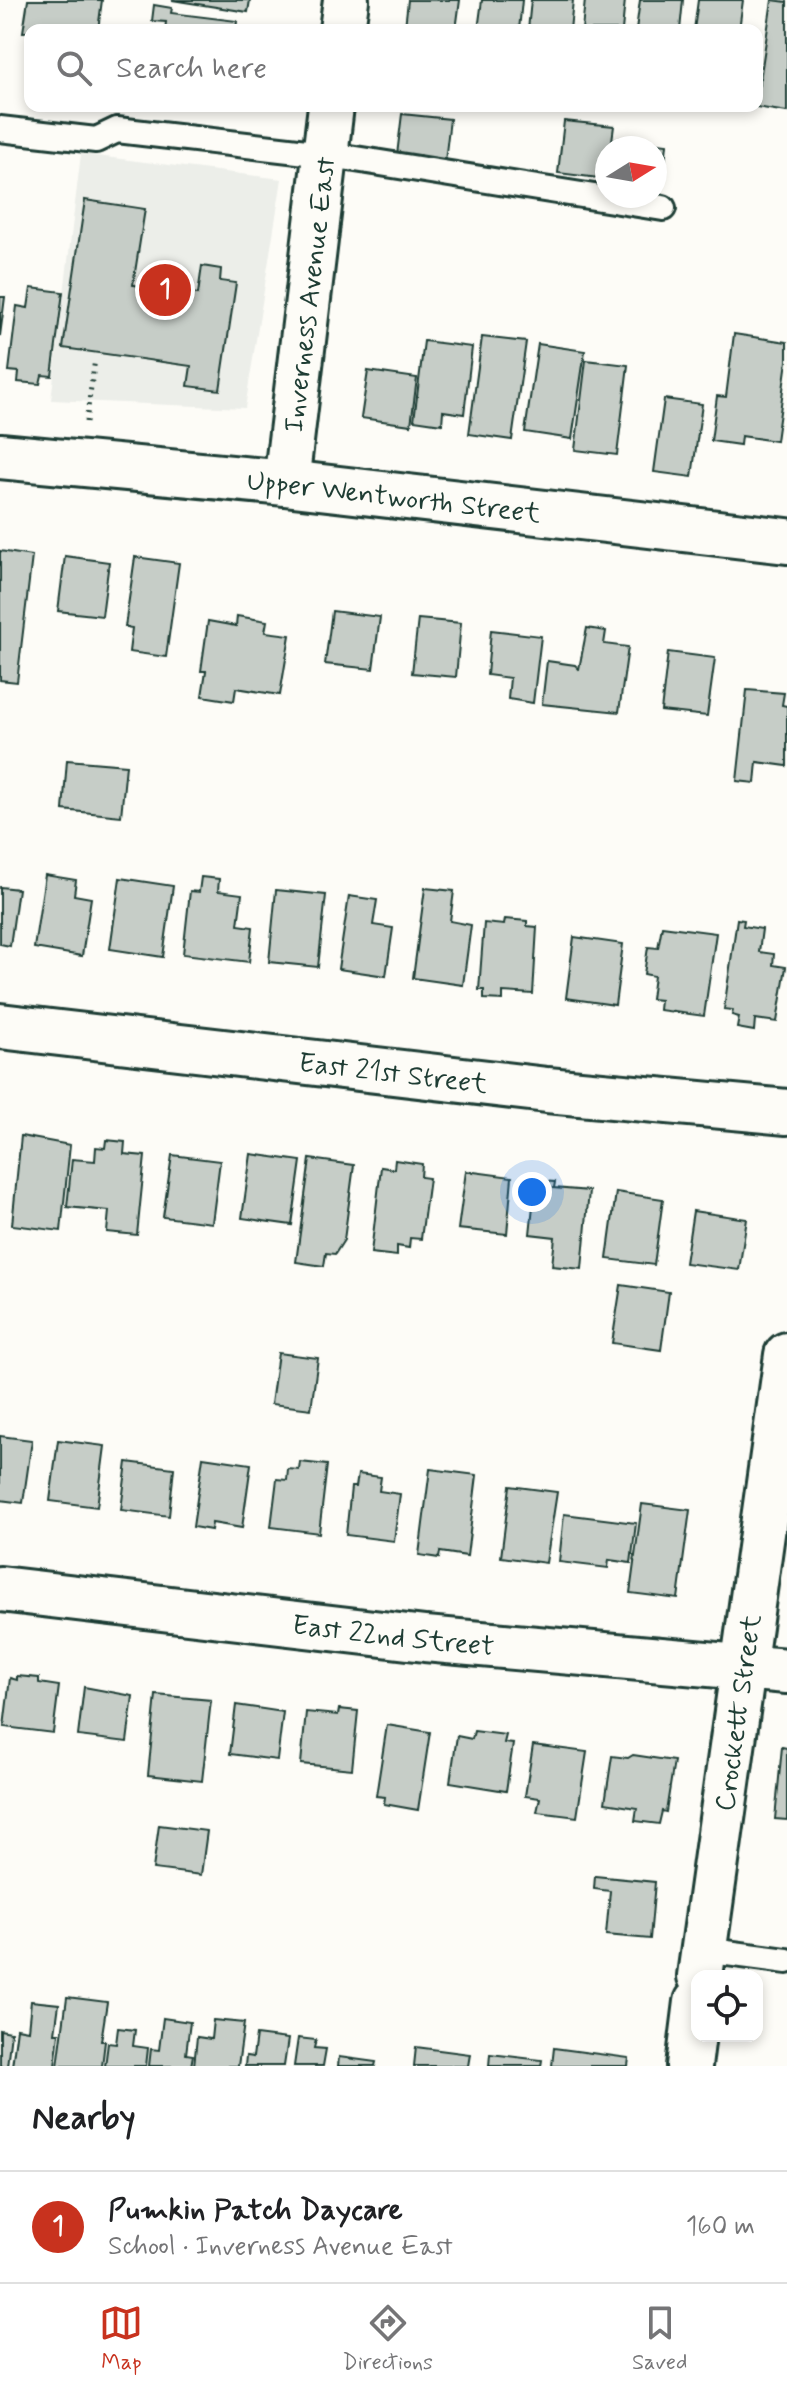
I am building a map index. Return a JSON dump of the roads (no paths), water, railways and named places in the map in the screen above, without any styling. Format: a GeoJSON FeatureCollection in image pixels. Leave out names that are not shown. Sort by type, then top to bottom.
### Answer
{"type":"FeatureCollection","features":[{"type":"Feature","properties":{"kind":"street"},"geometry":{"type":"LineString","coordinates":[[343,24],[346,0]]}},
{"type":"Feature","properties":{"kind":"street","name":"Inverness Avenue East"},"geometry":{"type":"LineString","coordinates":[[286,483],[330,112]]}},
{"type":"Feature","properties":{"kind":"street","name":"Upper Wentworth Street"},"geometry":{"type":"LineString","coordinates":[[0,456],[286,483],[787,541]]}},
{"type":"Feature","properties":{"kind":"street","name":"East 21st Street"},"geometry":{"type":"LineString","coordinates":[[0,1026],[547,1090],[787,1112]]}},
{"type":"Feature","properties":{"kind":"street","name":"Crockett Street"},"geometry":{"type":"LineString","coordinates":[[702,1963],[785,1379]]}},
{"type":"Feature","properties":{"kind":"street","name":"East 22nd Street"},"geometry":{"type":"LineString","coordinates":[[0,1589],[425,1639],[787,1671]]}},
{"type":"Feature","properties":{"kind":"street"},"geometry":{"type":"LineString","coordinates":[[689,2066],[692,2042]]}},
{"type":"Feature","properties":{"kind":"lane"},"geometry":{"type":"LineString","coordinates":[[0,129],[96,140],[117,130],[324,154],[595,197]]}},
{"type":"Feature","properties":{"kind":"lane"},"geometry":{"type":"LineString","coordinates":[[702,1963],[787,1961]]}},
{"type":"Feature","properties":{"kind":"place","name":"Pumkin Patch Daycare"},"geometry":{"type":"Point","coordinates":[165,290]}}]}
